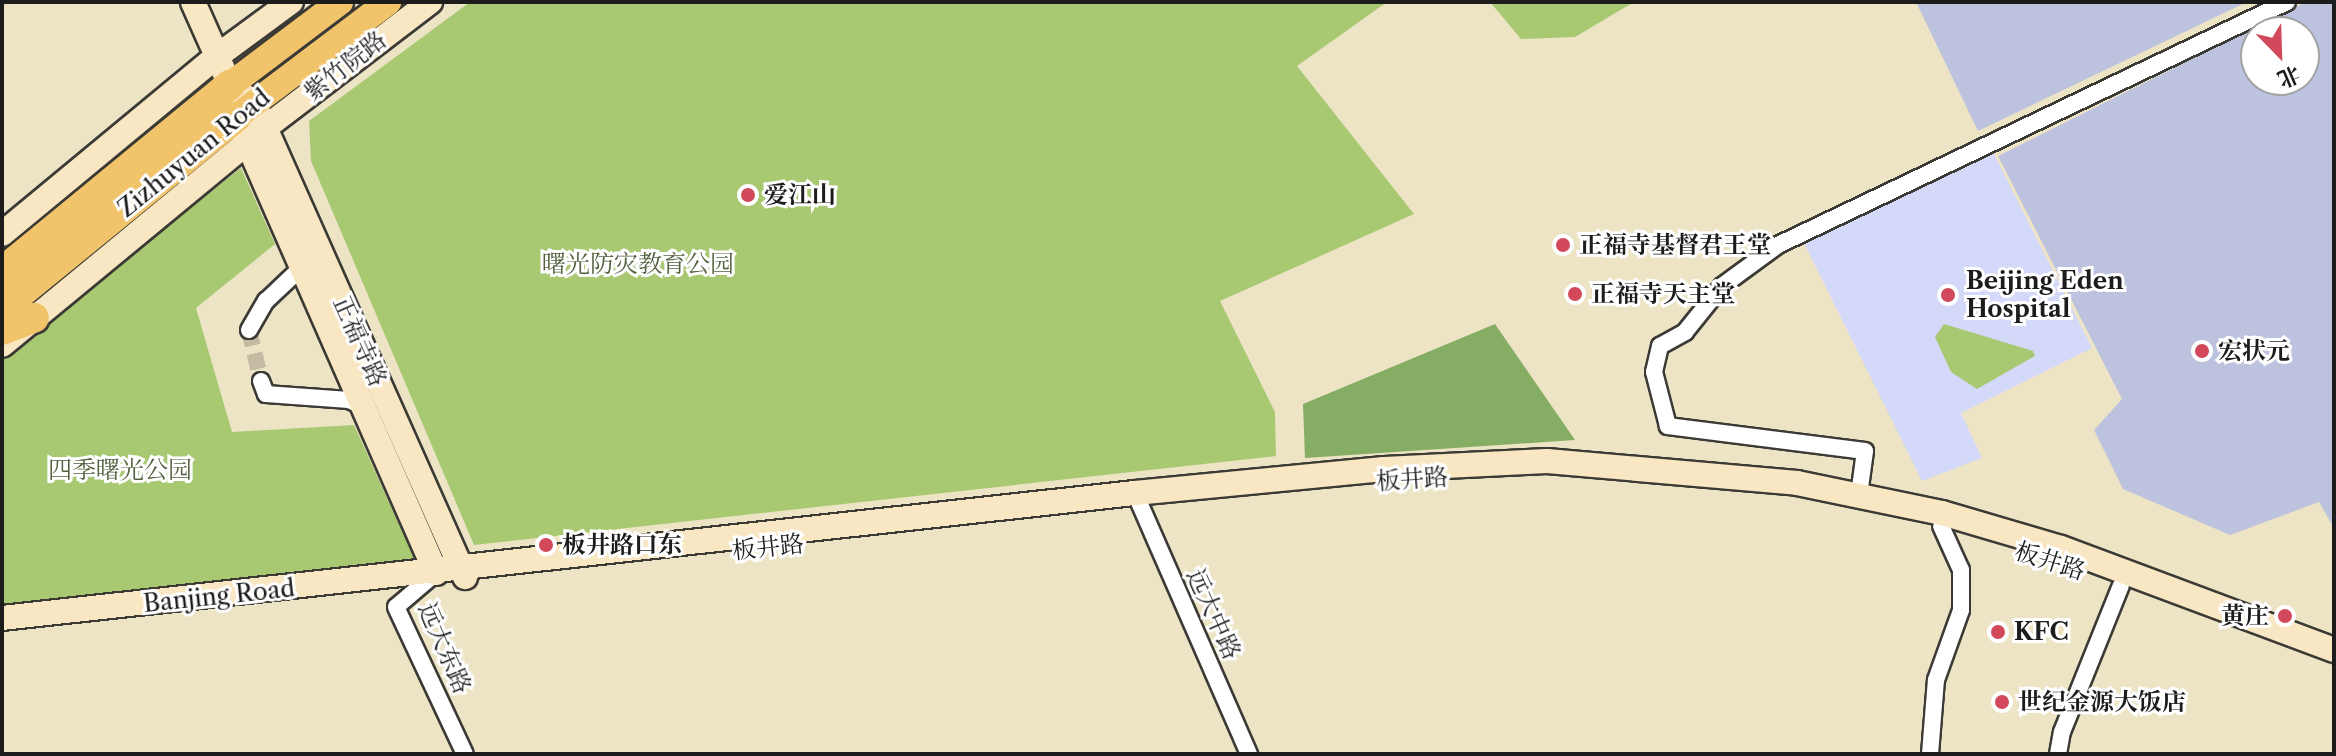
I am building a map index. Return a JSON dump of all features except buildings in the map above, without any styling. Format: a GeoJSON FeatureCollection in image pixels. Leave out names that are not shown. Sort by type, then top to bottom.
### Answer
{"type":"FeatureCollection","features":[{"type":"Feature","properties":{"kind":"highway","name":"Zizhuyuan Road"},"geometry":{"type":"LineString","coordinates":[[2,272],[230,85]]}},
{"type":"Feature","properties":{"kind":"highway","name":"Zizhuyuan Road"},"geometry":{"type":"LineString","coordinates":[[2,308],[251,122]]}},
{"type":"Feature","properties":{"kind":"highway"},"geometry":{"type":"LineString","coordinates":[[2,330],[34,318]]}},
{"type":"Feature","properties":{"kind":"main road","name":"Zizhuyuan Road"},"geometry":{"type":"LineString","coordinates":[[230,85],[340,2]]}},
{"type":"Feature","properties":{"kind":"main road","name":"Zizhuyuan Road"},"geometry":{"type":"LineString","coordinates":[[251,122],[388,2]]}},
{"type":"Feature","properties":{"kind":"street"},"geometry":{"type":"LineString","coordinates":[[193,2],[216,57],[251,122],[302,267],[436,573]]}},
{"type":"Feature","properties":{"kind":"street"},"geometry":{"type":"LineString","coordinates":[[2,234],[216,57],[291,2]]}},
{"type":"Feature","properties":{"kind":"street","name":"紫竹院路"},"geometry":{"type":"LineString","coordinates":[[2,345],[251,122],[430,2]]}},
{"type":"Feature","properties":{"kind":"street"},"geometry":{"type":"LineString","coordinates":[[1859,495],[1865,451],[1668,426],[1654,372],[1660,346],[1685,332],[1722,286],[1778,245],[2287,2]]}},
{"type":"Feature","properties":{"kind":"street","name":"正福寺路"},"geometry":{"type":"LineString","coordinates":[[251,122],[463,572]]}},
{"type":"Feature","properties":{"kind":"street"},"geometry":{"type":"LineString","coordinates":[[249,330],[266,301],[302,267]]}},
{"type":"Feature","properties":{"kind":"street"},"geometry":{"type":"LineString","coordinates":[[261,381],[266,394],[349,400],[364,407]]}},
{"type":"Feature","properties":{"kind":"street"},"geometry":{"type":"LineString","coordinates":[[1138,500],[1384,469],[1547,461],[1659,467],[1859,495],[2061,548],[2334,650]]}},
{"type":"Feature","properties":{"kind":"street","name":"板井路"},"geometry":{"type":"LineString","coordinates":[[436,573],[1138,500],[1421,477],[1548,474],[1659,478],[1796,494],[1941,526],[2121,585],[2334,666]]}},
{"type":"Feature","properties":{"kind":"street","name":"远大中路"},"geometry":{"type":"LineString","coordinates":[[1138,500],[1249,754]]}},
{"type":"Feature","properties":{"kind":"street"},"geometry":{"type":"LineString","coordinates":[[1930,754],[1936,680],[1961,610],[1961,570],[1941,526]]}},
{"type":"Feature","properties":{"kind":"street","name":"Banjing Road"},"geometry":{"type":"LineString","coordinates":[[2,618],[436,573]]}},
{"type":"Feature","properties":{"kind":"street","name":"远大东路"},"geometry":{"type":"LineString","coordinates":[[436,573],[396,607],[465,754]]}},
{"type":"Feature","properties":{"kind":"street"},"geometry":{"type":"LineString","coordinates":[[2058,754],[2062,732],[2121,585]]}},
{"type":"Feature","properties":{"kind":"shaded area"},"geometry":{"type":"Polygon","coordinates":[[[1916,2],[2247,2],[1978,131],[1916,2]]]}},
{"type":"Feature","properties":{"kind":"shaded area"},"geometry":{"type":"Polygon","coordinates":[[[2306,2],[2334,2],[2334,528],[2319,502],[2230,535],[2123,489],[2094,430],[2122,399],[1998,156],[2240,35],[2240,96],[2320,96],[2320,16],[2278,16],[2306,2]]]}},
{"type":"Feature","properties":{"kind":"shaded area","name":"Beijing Eden Hospital"},"geometry":{"type":"Polygon","coordinates":[[[1993,152],[2092,348],[1961,413],[1982,458],[1922,481],[1804,243],[1993,152]]]}},
{"type":"Feature","properties":{"kind":"green space","name":"曙光防灾教育公园"},"geometry":{"type":"Polygon","coordinates":[[[470,2],[1387,2],[1297,66],[1414,214],[1220,301],[1275,412],[1276,456],[474,545],[311,161],[309,121],[470,2]]]}},
{"type":"Feature","properties":{"kind":"green space"},"geometry":{"type":"Polygon","coordinates":[[[1490,2],[1634,2],[1575,37],[1521,39],[1490,2]]]}},
{"type":"Feature","properties":{"kind":"green space","name":"四季曙光公园"},"geometry":{"type":"Polygon","coordinates":[[[241,168],[275,244],[196,308],[232,432],[354,425],[417,564],[2,604],[2,356],[241,168]]]}},
{"type":"Feature","properties":{"kind":"green space"},"geometry":{"type":"Polygon","coordinates":[[[1495,324],[1575,440],[1305,458],[1303,404],[1495,324]]]}},
{"type":"Feature","properties":{"kind":"green space"},"geometry":{"type":"Polygon","coordinates":[[[1944,324],[2033,351],[2035,356],[1977,389],[1951,372],[1935,337],[1944,324]]]}},
{"type":"Feature","properties":{"kind":"tunnel"},"geometry":{"type":"LineString","coordinates":[[249,330],[261,381]]}},
{"type":"Feature","properties":{"kind":"place","name":"爱江山"},"geometry":{"type":"Point","coordinates":[748,195]}},
{"type":"Feature","properties":{"kind":"place","name":"正福寺基督君王堂"},"geometry":{"type":"Point","coordinates":[1563,245]}},
{"type":"Feature","properties":{"kind":"place","name":"正福寺天主堂"},"geometry":{"type":"Point","coordinates":[1575,294]}},
{"type":"Feature","properties":{"kind":"place","name":"Beijing Eden Hospital"},"geometry":{"type":"Point","coordinates":[1948,295]}},
{"type":"Feature","properties":{"kind":"place","name":"宏状元"},"geometry":{"type":"Point","coordinates":[2202,351]}},
{"type":"Feature","properties":{"kind":"place","name":"板井路口东"},"geometry":{"type":"Point","coordinates":[546,545]}},
{"type":"Feature","properties":{"kind":"place","name":"黄庄"},"geometry":{"type":"Point","coordinates":[2285,616]}},
{"type":"Feature","properties":{"kind":"place","name":"KFC"},"geometry":{"type":"Point","coordinates":[1998,632]}},
{"type":"Feature","properties":{"kind":"place","name":"世纪金源大饭店"},"geometry":{"type":"Point","coordinates":[2002,702]}}]}
